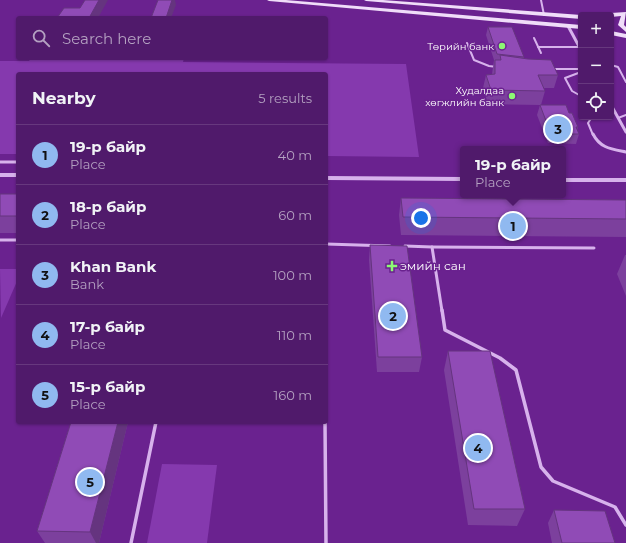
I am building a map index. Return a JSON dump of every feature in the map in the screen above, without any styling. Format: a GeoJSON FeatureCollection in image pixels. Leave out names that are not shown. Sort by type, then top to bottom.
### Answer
{"type":"FeatureCollection","features":[{"type":"Feature","properties":{"kind":"main road"},"geometry":{"type":"LineString","coordinates":[[268,0],[578,27]]}},
{"type":"Feature","properties":{"kind":"main road"},"geometry":{"type":"LineString","coordinates":[[366,0],[578,17]]}},
{"type":"Feature","properties":{"kind":"main road"},"geometry":{"type":"LineString","coordinates":[[614,15],[625,15],[621,26],[626,30]]}},
{"type":"Feature","properties":{"kind":"main road"},"geometry":{"type":"LineString","coordinates":[[614,34],[626,36]]}},
{"type":"Feature","properties":{"kind":"street"},"geometry":{"type":"LineString","coordinates":[[568,26],[579,48]]}},
{"type":"Feature","properties":{"kind":"street"},"geometry":{"type":"LineString","coordinates":[[614,113],[626,132]]}},
{"type":"Feature","properties":{"kind":"street"},"geometry":{"type":"LineString","coordinates":[[0,175],[16,176]]}},
{"type":"Feature","properties":{"kind":"street"},"geometry":{"type":"LineString","coordinates":[[328,178],[460,179]]}},
{"type":"Feature","properties":{"kind":"street"},"geometry":{"type":"LineString","coordinates":[[566,180],[626,180]]}},
{"type":"Feature","properties":{"kind":"lane"},"geometry":{"type":"LineString","coordinates":[[542,0],[544,15]]}},
{"type":"Feature","properties":{"kind":"lane"},"geometry":{"type":"LineString","coordinates":[[534,38],[541,53]]}},
{"type":"Feature","properties":{"kind":"lane"},"geometry":{"type":"LineString","coordinates":[[467,43],[474,60],[489,66],[504,68]]}},
{"type":"Feature","properties":{"kind":"lane"},"geometry":{"type":"LineString","coordinates":[[538,47],[578,49]]}},
{"type":"Feature","properties":{"kind":"lane"},"geometry":{"type":"LineString","coordinates":[[614,65],[618,67],[626,82]]}},
{"type":"Feature","properties":{"kind":"lane"},"geometry":{"type":"LineString","coordinates":[[550,69],[578,71]]}},
{"type":"Feature","properties":{"kind":"lane"},"geometry":{"type":"LineString","coordinates":[[578,72],[565,78],[572,91],[578,94]]}},
{"type":"Feature","properties":{"kind":"lane"},"geometry":{"type":"LineString","coordinates":[[618,118],[626,115]]}},
{"type":"Feature","properties":{"kind":"lane"},"geometry":{"type":"LineString","coordinates":[[590,120],[588,123],[597,142],[602,148],[626,152]]}},
{"type":"Feature","properties":{"kind":"lane"},"geometry":{"type":"LineString","coordinates":[[0,162],[16,162]]}},
{"type":"Feature","properties":{"kind":"lane"},"geometry":{"type":"LineString","coordinates":[[0,240],[16,240]]}},
{"type":"Feature","properties":{"kind":"lane"},"geometry":{"type":"LineString","coordinates":[[328,244],[394,246]]}},
{"type":"Feature","properties":{"kind":"lane"},"geometry":{"type":"LineString","coordinates":[[402,246],[594,248]]}},
{"type":"Feature","properties":{"kind":"lane"},"geometry":{"type":"LineString","coordinates":[[432,247],[445,330],[455,337],[506,360],[516,370],[541,467],[553,481],[615,506],[626,525]]}},
{"type":"Feature","properties":{"kind":"lane"},"geometry":{"type":"LineString","coordinates":[[131,543],[156,424]]}},
{"type":"Feature","properties":{"kind":"lane"},"geometry":{"type":"LineString","coordinates":[[325,424],[326,543]]}},
{"type":"Feature","properties":{"kind":"shaded area"},"geometry":{"type":"Polygon","coordinates":[[[184,60],[183,62],[406,64],[419,157],[328,156],[328,72],[16,72],[16,154],[0,154],[0,61],[184,60]]]}},
{"type":"Feature","properties":{"kind":"shaded area"},"geometry":{"type":"Polygon","coordinates":[[[0,269],[16,269],[16,284],[1,318],[0,269]]]}},
{"type":"Feature","properties":{"kind":"shaded area"},"geometry":{"type":"Polygon","coordinates":[[[162,464],[217,465],[207,543],[147,543],[162,464]]]}},
{"type":"Feature","properties":{"kind":"building"},"geometry":{"type":"Polygon","coordinates":[[[85,0],[99,0],[90,16],[58,16],[64,8],[80,8],[85,0]]]}},
{"type":"Feature","properties":{"kind":"building"},"geometry":{"type":"Polygon","coordinates":[[[158,0],[172,0],[167,16],[152,16],[158,0]]]}},
{"type":"Feature","properties":{"kind":"building"},"geometry":{"type":"Polygon","coordinates":[[[488,27],[512,27],[524,57],[497,54],[488,27]]]}},
{"type":"Feature","properties":{"kind":"building"},"geometry":{"type":"Polygon","coordinates":[[[500,55],[528,59],[551,60],[558,75],[538,75],[545,91],[491,90],[486,75],[495,74],[495,60],[501,60],[500,55]]]}},
{"type":"Feature","properties":{"kind":"building"},"geometry":{"type":"Polygon","coordinates":[[[540,105],[566,105],[569,113],[572,113],[578,127],[576,127],[579,134],[551,134],[540,105]]]}},
{"type":"Feature","properties":{"kind":"building"},"geometry":{"type":"Polygon","coordinates":[[[0,194],[16,194],[16,216],[0,216],[0,194]]]}},
{"type":"Feature","properties":{"kind":"building"},"geometry":{"type":"Polygon","coordinates":[[[401,198],[626,200],[626,219],[403,217],[401,198]]]}},
{"type":"Feature","properties":{"kind":"building"},"geometry":{"type":"Polygon","coordinates":[[[370,245],[407,246],[422,357],[378,357],[370,245]]]}},
{"type":"Feature","properties":{"kind":"building"},"geometry":{"type":"Polygon","coordinates":[[[448,351],[490,351],[525,509],[474,509],[448,351]]]}},
{"type":"Feature","properties":{"kind":"building"},"geometry":{"type":"Polygon","coordinates":[[[70,424],[117,424],[90,532],[37,531],[70,424]]]}},
{"type":"Feature","properties":{"kind":"building"},"geometry":{"type":"Polygon","coordinates":[[[554,510],[605,511],[615,543],[562,543],[554,510]]]}},
{"type":"Feature","properties":{"kind":"place","name":"Төрийн банк"},"geometry":{"type":"Point","coordinates":[502,46]}},
{"type":"Feature","properties":{"kind":"place","name":"Худалдаа хөгжлийн банк"},"geometry":{"type":"Point","coordinates":[512,96]}},
{"type":"Feature","properties":{"kind":"place","name":"Khan Bank"},"geometry":{"type":"Point","coordinates":[558,129]}},
{"type":"Feature","properties":{"kind":"place","name":"19-р байр"},"geometry":{"type":"Point","coordinates":[513,226]}},
{"type":"Feature","properties":{"kind":"place","name":"эмийн сан"},"geometry":{"type":"Point","coordinates":[392,266]}},
{"type":"Feature","properties":{"kind":"place","name":"18-р байр"},"geometry":{"type":"Point","coordinates":[393,316]}},
{"type":"Feature","properties":{"kind":"place","name":"17-р байр"},"geometry":{"type":"Point","coordinates":[478,448]}},
{"type":"Feature","properties":{"kind":"place","name":"15-р байр"},"geometry":{"type":"Point","coordinates":[90,482]}}]}
